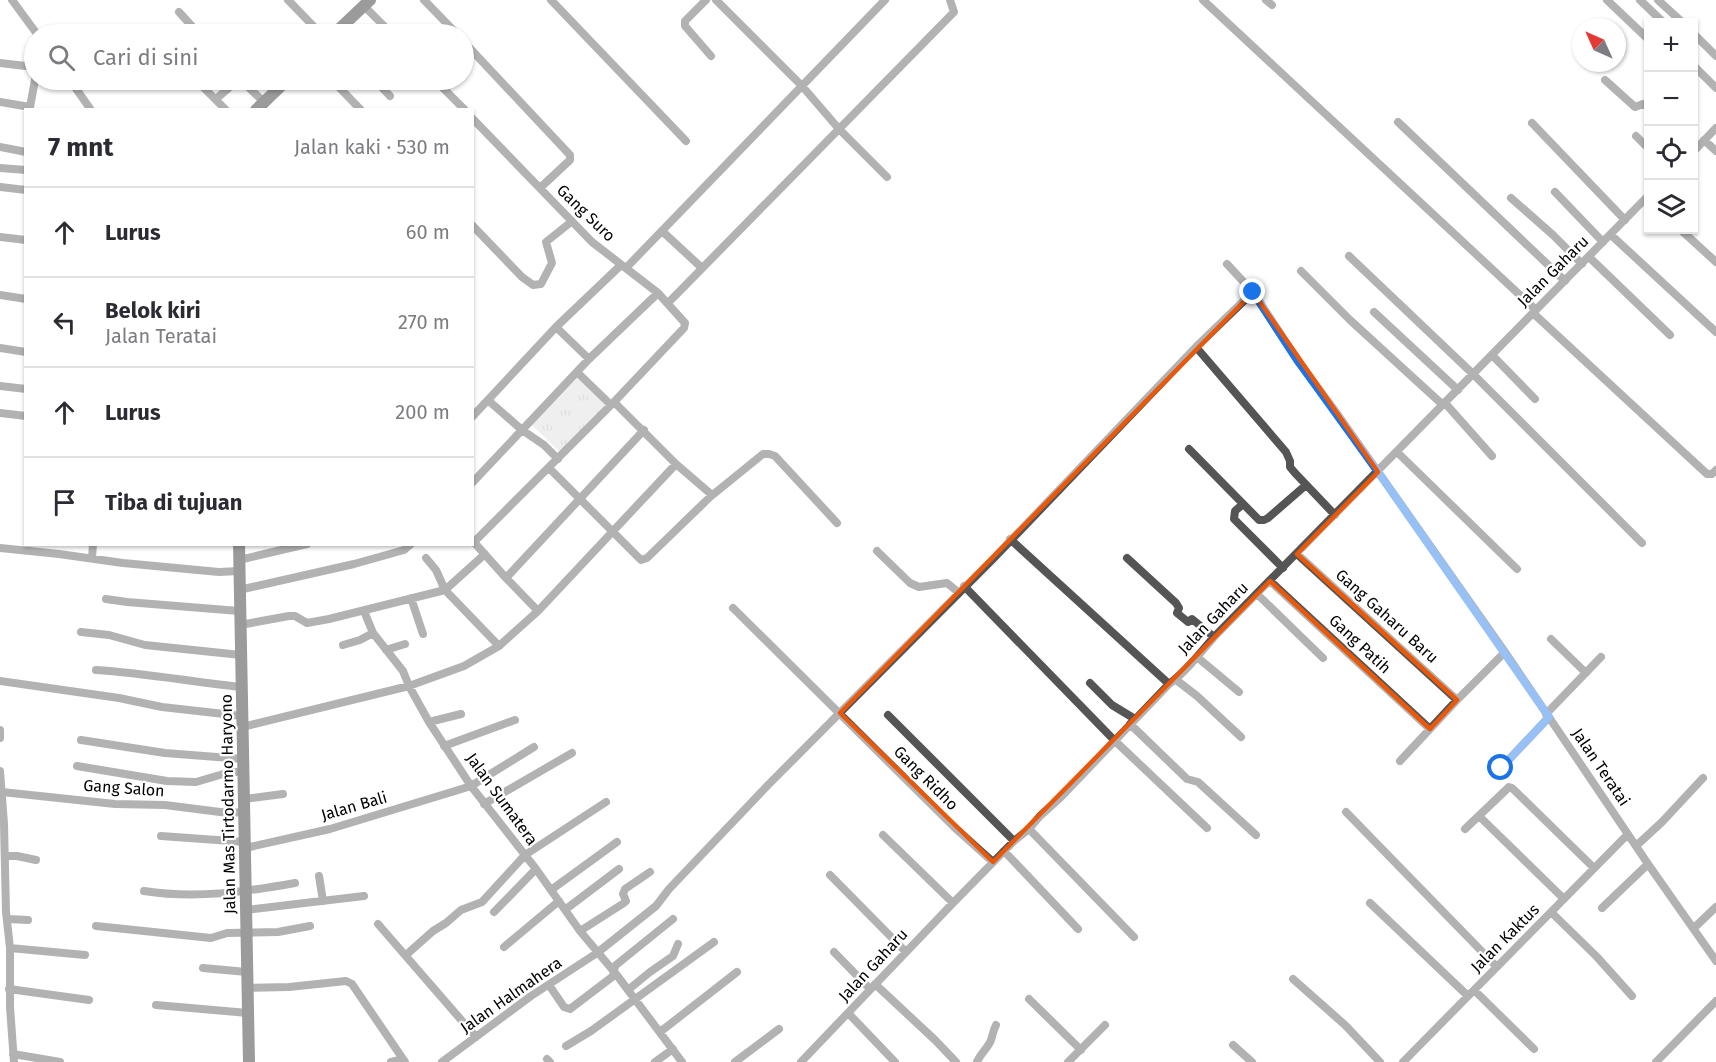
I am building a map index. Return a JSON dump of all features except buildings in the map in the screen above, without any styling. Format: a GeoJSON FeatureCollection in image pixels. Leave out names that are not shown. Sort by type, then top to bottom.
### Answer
{"type":"FeatureCollection","features":[{"type":"Feature","properties":{"kind":"street"},"geometry":{"type":"LineString","coordinates":[[12,0],[30,24]]}},
{"type":"Feature","properties":{"kind":"street"},"geometry":{"type":"LineString","coordinates":[[288,0],[311,24]]}},
{"type":"Feature","properties":{"kind":"street"},"geometry":{"type":"LineString","coordinates":[[424,0],[447,24]]}},
{"type":"Feature","properties":{"kind":"street"},"geometry":{"type":"LineString","coordinates":[[551,0],[686,141]]}},
{"type":"Feature","properties":{"kind":"street"},"geometry":{"type":"LineString","coordinates":[[706,0],[685,21],[685,26],[711,56]]}},
{"type":"Feature","properties":{"kind":"street"},"geometry":{"type":"LineString","coordinates":[[716,0],[802,86],[839,129],[887,177]]}},
{"type":"Feature","properties":{"kind":"street"},"geometry":{"type":"LineString","coordinates":[[474,415],[556,327],[662,231],[885,0]]}},
{"type":"Feature","properties":{"kind":"street"},"geometry":{"type":"LineString","coordinates":[[668,303],[954,12],[950,0]]}},
{"type":"Feature","properties":{"kind":"street"},"geometry":{"type":"LineString","coordinates":[[1203,0],[1707,474],[1712,474],[1716,470]]}},
{"type":"Feature","properties":{"kind":"street"},"geometry":{"type":"LineString","coordinates":[[1607,0],[1644,35]]}},
{"type":"Feature","properties":{"kind":"street"},"geometry":{"type":"LineString","coordinates":[[1640,0],[1659,18]]}},
{"type":"Feature","properties":{"kind":"street"},"geometry":{"type":"LineString","coordinates":[[1658,0],[1678,18]]}},
{"type":"Feature","properties":{"kind":"street"},"geometry":{"type":"LineString","coordinates":[[345,24],[367,3],[384,24]]}},
{"type":"Feature","properties":{"kind":"street"},"geometry":{"type":"LineString","coordinates":[[179,12],[190,24]]}},
{"type":"Feature","properties":{"kind":"street"},"geometry":{"type":"LineString","coordinates":[[1698,38],[1716,56]]}},
{"type":"Feature","properties":{"kind":"street"},"geometry":{"type":"LineString","coordinates":[[474,53],[570,155],[570,160],[540,188]]}},
{"type":"Feature","properties":{"kind":"street"},"geometry":{"type":"LineString","coordinates":[[0,63],[24,66]]}},
{"type":"Feature","properties":{"kind":"street"},"geometry":{"type":"LineString","coordinates":[[1698,70],[1716,88]]}},
{"type":"Feature","properties":{"kind":"street"},"geometry":{"type":"LineString","coordinates":[[1605,80],[1635,107],[1644,104]]}},
{"type":"Feature","properties":{"kind":"street"},"geometry":{"type":"LineString","coordinates":[[0,102],[30,107],[33,90]]}},
{"type":"Feature","properties":{"kind":"street"},"geometry":{"type":"LineString","coordinates":[[77,90],[90,108]]}},
{"type":"Feature","properties":{"kind":"street"},"geometry":{"type":"LineString","coordinates":[[207,90],[224,108]]}},
{"type":"Feature","properties":{"kind":"street"},"geometry":{"type":"LineString","coordinates":[[216,99],[227,90]]}},
{"type":"Feature","properties":{"kind":"street"},"geometry":{"type":"LineString","coordinates":[[247,90],[261,106],[277,90]]}},
{"type":"Feature","properties":{"kind":"street"},"geometry":{"type":"LineString","coordinates":[[342,90],[359,108]]}},
{"type":"Feature","properties":{"kind":"street"},"geometry":{"type":"LineString","coordinates":[[384,90],[390,96]]}},
{"type":"Feature","properties":{"kind":"street"},"geometry":{"type":"LineString","coordinates":[[445,90],[463,108]]}},
{"type":"Feature","properties":{"kind":"street","name":"Gang Suro"},"geometry":{"type":"LineString","coordinates":[[474,120],[571,222],[592,242],[658,293],[685,322],[684,328],[613,404]]}},
{"type":"Feature","properties":{"kind":"street"},"geometry":{"type":"LineString","coordinates":[[1398,123],[1565,281]]}},
{"type":"Feature","properties":{"kind":"street"},"geometry":{"type":"LineString","coordinates":[[1532,123],[1625,220]]}},
{"type":"Feature","properties":{"kind":"street"},"geometry":{"type":"LineString","coordinates":[[1698,144],[1716,128]]}},
{"type":"Feature","properties":{"kind":"street"},"geometry":{"type":"LineString","coordinates":[[1636,136],[1644,144]]}},
{"type":"Feature","properties":{"kind":"street"},"geometry":{"type":"LineString","coordinates":[[1698,145],[1716,151]]}},
{"type":"Feature","properties":{"kind":"street"},"geometry":{"type":"LineString","coordinates":[[0,147],[24,152]]}},
{"type":"Feature","properties":{"kind":"street"},"geometry":{"type":"LineString","coordinates":[[0,168],[24,170]]}},
{"type":"Feature","properties":{"kind":"street"},"geometry":{"type":"LineString","coordinates":[[0,187],[24,190]]}},
{"type":"Feature","properties":{"kind":"street"},"geometry":{"type":"LineString","coordinates":[[1555,192],[1603,242]]}},
{"type":"Feature","properties":{"kind":"street"},"geometry":{"type":"LineString","coordinates":[[1510,198],[1582,264]]}},
{"type":"Feature","properties":{"kind":"street","name":"Jalan Gaharu"},"geometry":{"type":"LineString","coordinates":[[802,1061],[993,862],[1061,797],[1214,637],[1644,202]]}},
{"type":"Feature","properties":{"kind":"street"},"geometry":{"type":"LineString","coordinates":[[474,227],[522,277],[533,285],[542,284],[552,263],[546,242],[571,222]]}},
{"type":"Feature","properties":{"kind":"street"},"geometry":{"type":"LineString","coordinates":[[662,231],[702,268]]}},
{"type":"Feature","properties":{"kind":"street"},"geometry":{"type":"LineString","coordinates":[[1685,234],[1716,262]]}},
{"type":"Feature","properties":{"kind":"street"},"geometry":{"type":"LineString","coordinates":[[1611,235],[1716,332]]}},
{"type":"Feature","properties":{"kind":"street"},"geometry":{"type":"LineString","coordinates":[[0,237],[24,240]]}},
{"type":"Feature","properties":{"kind":"street"},"geometry":{"type":"LineString","coordinates":[[1349,256],[1473,374],[1642,543]]}},
{"type":"Feature","properties":{"kind":"street"},"geometry":{"type":"LineString","coordinates":[[1589,257],[1670,335]]}},
{"type":"Feature","properties":{"kind":"street","name":"Jalan Teratai"},"geometry":{"type":"LineString","coordinates":[[1227,264],[1253,292],[1298,361],[1505,652],[1716,961]]}},
{"type":"Feature","properties":{"kind":"street"},"geometry":{"type":"LineString","coordinates":[[1302,271],[1350,320],[1444,404],[1492,456]]}},
{"type":"Feature","properties":{"kind":"street","name":"Jalan Halmahera"},"geometry":{"type":"LineString","coordinates":[[442,1062],[531,996],[597,953],[656,906],[669,889],[768,785],[993,559],[1196,347],[1253,292]]}},
{"type":"Feature","properties":{"kind":"street"},"geometry":{"type":"LineString","coordinates":[[474,481],[589,359],[658,293]]}},
{"type":"Feature","properties":{"kind":"street"},"geometry":{"type":"LineString","coordinates":[[0,295],[24,299]]}},
{"type":"Feature","properties":{"kind":"street"},"geometry":{"type":"LineString","coordinates":[[1374,312],[1458,390]]}},
{"type":"Feature","properties":{"kind":"street"},"geometry":{"type":"LineString","coordinates":[[556,327],[589,359]]}},
{"type":"Feature","properties":{"kind":"street"},"geometry":{"type":"LineString","coordinates":[[1196,347],[1286,452],[1290,467],[1335,515]]}},
{"type":"Feature","properties":{"kind":"street"},"geometry":{"type":"LineString","coordinates":[[0,348],[24,352]]}},
{"type":"Feature","properties":{"kind":"street"},"geometry":{"type":"LineString","coordinates":[[1492,355],[1535,399]]}},
{"type":"Feature","properties":{"kind":"street"},"geometry":{"type":"LineString","coordinates":[[577,372],[644,430],[676,464],[712,495]]}},
{"type":"Feature","properties":{"kind":"street"},"geometry":{"type":"LineString","coordinates":[[0,386],[24,389]]}},
{"type":"Feature","properties":{"kind":"street"},"geometry":{"type":"LineString","coordinates":[[489,401],[558,459]]}},
{"type":"Feature","properties":{"kind":"street"},"geometry":{"type":"LineString","coordinates":[[474,540],[613,404]]}},
{"type":"Feature","properties":{"kind":"street"},"geometry":{"type":"LineString","coordinates":[[0,413],[24,416]]}},
{"type":"Feature","properties":{"kind":"street"},"geometry":{"type":"LineString","coordinates":[[506,578],[644,430]]}},
{"type":"Feature","properties":{"kind":"street"},"geometry":{"type":"LineString","coordinates":[[1189,449],[1260,520],[1264,520],[1306,485]]}},
{"type":"Feature","properties":{"kind":"street"},"geometry":{"type":"LineString","coordinates":[[1397,452],[1517,569]]}},
{"type":"Feature","properties":{"kind":"street"},"geometry":{"type":"LineString","coordinates":[[549,468],[641,560],[647,558],[712,495],[763,454],[775,456],[837,523]]}},
{"type":"Feature","properties":{"kind":"street"},"geometry":{"type":"LineString","coordinates":[[0,681],[119,698],[242,721],[409,686],[464,666],[499,646],[538,611],[676,464]]}},
{"type":"Feature","properties":{"kind":"street"},"geometry":{"type":"LineString","coordinates":[[1243,504],[1235,512],[1234,519],[1283,568]]}},
{"type":"Feature","properties":{"kind":"street"},"geometry":{"type":"LineString","coordinates":[[1010,539],[1172,682],[1197,696],[1240,737]]}},
{"type":"Feature","properties":{"kind":"street"},"geometry":{"type":"LineString","coordinates":[[474,542],[538,611]]}},
{"type":"Feature","properties":{"kind":"street"},"geometry":{"type":"LineString","coordinates":[[92,558],[93,546]]}},
{"type":"Feature","properties":{"kind":"street","name":"Jalan Mas Tirtodarmo Haryono"},"geometry":{"type":"LineString","coordinates":[[239,546],[249,1062]]}},
{"type":"Feature","properties":{"kind":"street"},"geometry":{"type":"LineString","coordinates":[[0,548],[92,558],[123,564],[146,564],[219,572],[301,546]]}},
{"type":"Feature","properties":{"kind":"street"},"geometry":{"type":"LineString","coordinates":[[239,590],[354,564],[404,550],[409,546]]}},
{"type":"Feature","properties":{"kind":"street"},"geometry":{"type":"LineString","coordinates":[[877,551],[910,584],[919,587],[947,583],[961,589],[1207,828]]}},
{"type":"Feature","properties":{"kind":"street"},"geometry":{"type":"LineString","coordinates":[[240,625],[289,616],[295,616],[307,623],[445,590],[485,554]]}},
{"type":"Feature","properties":{"kind":"street","name":"Gang Gaharu Baru"},"geometry":{"type":"LineString","coordinates":[[1297,554],[1456,700]]}},
{"type":"Feature","properties":{"kind":"street"},"geometry":{"type":"LineString","coordinates":[[426,558],[436,570],[445,590],[499,646]]}},
{"type":"Feature","properties":{"kind":"street"},"geometry":{"type":"LineString","coordinates":[[1127,558],[1176,603],[1179,608],[1177,613],[1182,618],[1188,622],[1192,619],[1214,637]]}},
{"type":"Feature","properties":{"kind":"street","name":"Gang Patih"},"geometry":{"type":"LineString","coordinates":[[1270,581],[1430,729]]}},
{"type":"Feature","properties":{"kind":"street"},"geometry":{"type":"LineString","coordinates":[[1257,594],[1323,658]]}},
{"type":"Feature","properties":{"kind":"street"},"geometry":{"type":"LineString","coordinates":[[411,598],[423,634]]}},
{"type":"Feature","properties":{"kind":"street"},"geometry":{"type":"LineString","coordinates":[[106,599],[239,611]]}},
{"type":"Feature","properties":{"kind":"street","name":"Gang Ridho"},"geometry":{"type":"LineString","coordinates":[[733,608],[954,827],[993,862]]}},
{"type":"Feature","properties":{"kind":"street","name":"Jalan Sumatera"},"geometry":{"type":"LineString","coordinates":[[364,611],[373,633],[403,670],[429,722],[471,786],[682,1062]]}},
{"type":"Feature","properties":{"kind":"street"},"geometry":{"type":"LineString","coordinates":[[81,632],[109,635],[145,645],[241,656]]}},
{"type":"Feature","properties":{"kind":"street"},"geometry":{"type":"LineString","coordinates":[[343,645],[373,633]]}},
{"type":"Feature","properties":{"kind":"street"},"geometry":{"type":"LineString","coordinates":[[1551,639],[1586,673]]}},
{"type":"Feature","properties":{"kind":"street"},"geometry":{"type":"LineString","coordinates":[[386,650],[405,644]]}},
{"type":"Feature","properties":{"kind":"street"},"geometry":{"type":"LineString","coordinates":[[1400,761],[1456,700],[1505,652]]}},
{"type":"Feature","properties":{"kind":"street"},"geometry":{"type":"LineString","coordinates":[[1197,657],[1239,692]]}},
{"type":"Feature","properties":{"kind":"street"},"geometry":{"type":"LineString","coordinates":[[1501,768],[1601,657]]}},
{"type":"Feature","properties":{"kind":"street"},"geometry":{"type":"LineString","coordinates":[[96,670],[132,672],[241,687]]}},
{"type":"Feature","properties":{"kind":"street"},"geometry":{"type":"LineString","coordinates":[[1090,683],[1133,722],[1187,779],[1198,782],[1256,835]]}},
{"type":"Feature","properties":{"kind":"street"},"geometry":{"type":"LineString","coordinates":[[429,722],[461,714]]}},
{"type":"Feature","properties":{"kind":"street"},"geometry":{"type":"LineString","coordinates":[[888,715],[1014,841]]}},
{"type":"Feature","properties":{"kind":"street"},"geometry":{"type":"LineString","coordinates":[[444,746],[515,720]]}},
{"type":"Feature","properties":{"kind":"street"},"geometry":{"type":"LineString","coordinates":[[0,730],[0,738]]}},
{"type":"Feature","properties":{"kind":"street"},"geometry":{"type":"LineString","coordinates":[[81,740],[243,765]]}},
{"type":"Feature","properties":{"kind":"street","name":"Jalan Bali"},"geometry":{"type":"LineString","coordinates":[[161,836],[245,845],[330,829],[471,786],[534,747]]}},
{"type":"Feature","properties":{"kind":"street"},"geometry":{"type":"LineString","coordinates":[[484,804],[572,753]]}},
{"type":"Feature","properties":{"kind":"street"},"geometry":{"type":"LineString","coordinates":[[77,766],[167,781],[196,782],[230,772],[243,765]]}},
{"type":"Feature","properties":{"kind":"street"},"geometry":{"type":"LineString","coordinates":[[0,771],[5,856],[3,873],[5,914],[10,948],[9,989],[13,1058],[60,1062]]}},
{"type":"Feature","properties":{"kind":"street"},"geometry":{"type":"LineString","coordinates":[[1636,846],[1703,778]]}},
{"type":"Feature","properties":{"kind":"street"},"geometry":{"type":"LineString","coordinates":[[1465,829],[1509,787],[1594,868]]}},
{"type":"Feature","properties":{"kind":"street","name":"Gang Salon"},"geometry":{"type":"LineString","coordinates":[[2,792],[115,804],[165,805],[228,813],[283,794]]}},
{"type":"Feature","properties":{"kind":"street"},"geometry":{"type":"LineString","coordinates":[[406,955],[461,910],[482,902],[525,855],[606,802]]}},
{"type":"Feature","properties":{"kind":"street"},"geometry":{"type":"LineString","coordinates":[[1346,812],[1497,967]]}},
{"type":"Feature","properties":{"kind":"street"},"geometry":{"type":"LineString","coordinates":[[1479,816],[1564,898]]}},
{"type":"Feature","properties":{"kind":"street"},"geometry":{"type":"LineString","coordinates":[[1029,829],[1134,937]]}},
{"type":"Feature","properties":{"kind":"street","name":"Jalan Kaktus"},"geometry":{"type":"LineString","coordinates":[[1403,1062],[1628,834]]}},
{"type":"Feature","properties":{"kind":"street"},"geometry":{"type":"LineString","coordinates":[[883,835],[953,903]]}},
{"type":"Feature","properties":{"kind":"street"},"geometry":{"type":"LineString","coordinates":[[551,890],[617,842]]}},
{"type":"Feature","properties":{"kind":"street"},"geometry":{"type":"LineString","coordinates":[[1004,851],[1078,929]]}},
{"type":"Feature","properties":{"kind":"street"},"geometry":{"type":"LineString","coordinates":[[5,856],[36,860]]}},
{"type":"Feature","properties":{"kind":"street"},"geometry":{"type":"LineString","coordinates":[[1602,909],[1648,864]]}},
{"type":"Feature","properties":{"kind":"street"},"geometry":{"type":"LineString","coordinates":[[494,912],[536,869]]}},
{"type":"Feature","properties":{"kind":"street"},"geometry":{"type":"LineString","coordinates":[[566,909],[619,869]]}},
{"type":"Feature","properties":{"kind":"street"},"geometry":{"type":"LineString","coordinates":[[580,931],[624,903],[626,901],[623,894],[625,889],[650,872]]}},
{"type":"Feature","properties":{"kind":"street"},"geometry":{"type":"LineString","coordinates":[[830,875],[906,952]]}},
{"type":"Feature","properties":{"kind":"street"},"geometry":{"type":"LineString","coordinates":[[319,876],[323,901]]}},
{"type":"Feature","properties":{"kind":"street"},"geometry":{"type":"LineString","coordinates":[[144,891],[193,895],[246,892],[295,883]]}},
{"type":"Feature","properties":{"kind":"street"},"geometry":{"type":"LineString","coordinates":[[246,910],[364,896]]}},
{"type":"Feature","properties":{"kind":"street"},"geometry":{"type":"LineString","coordinates":[[504,947],[559,901]]}},
{"type":"Feature","properties":{"kind":"street"},"geometry":{"type":"LineString","coordinates":[[1371,903],[1534,1049]]}},
{"type":"Feature","properties":{"kind":"street"},"geometry":{"type":"LineString","coordinates":[[1694,928],[1716,907]]}},
{"type":"Feature","properties":{"kind":"street"},"geometry":{"type":"LineString","coordinates":[[1551,912],[1597,957],[1632,996]]}},
{"type":"Feature","properties":{"kind":"street"},"geometry":{"type":"LineString","coordinates":[[5,914],[28,920]]}},
{"type":"Feature","properties":{"kind":"street"},"geometry":{"type":"LineString","coordinates":[[549,985],[564,1007],[570,1009],[615,973],[616,965],[673,919]]}},
{"type":"Feature","properties":{"kind":"street"},"geometry":{"type":"LineString","coordinates":[[378,924],[476,1037]]}},
{"type":"Feature","properties":{"kind":"street"},"geometry":{"type":"LineString","coordinates":[[96,926],[211,938],[227,933],[278,932],[310,926]]}},
{"type":"Feature","properties":{"kind":"street"},"geometry":{"type":"LineString","coordinates":[[567,1046],[714,942]]}},
{"type":"Feature","properties":{"kind":"street"},"geometry":{"type":"LineString","coordinates":[[628,990],[673,956],[678,944]]}},
{"type":"Feature","properties":{"kind":"street"},"geometry":{"type":"LineString","coordinates":[[10,948],[85,955]]}},
{"type":"Feature","properties":{"kind":"street"},"geometry":{"type":"LineString","coordinates":[[834,952],[935,1040],[956,1062]]}},
{"type":"Feature","properties":{"kind":"street"},"geometry":{"type":"LineString","coordinates":[[203,968],[247,972]]}},
{"type":"Feature","properties":{"kind":"street"},"geometry":{"type":"LineString","coordinates":[[660,1032],[737,972]]}},
{"type":"Feature","properties":{"kind":"street"},"geometry":{"type":"LineString","coordinates":[[1293,979],[1346,1025],[1380,1062]]}},
{"type":"Feature","properties":{"kind":"street"},"geometry":{"type":"LineString","coordinates":[[248,988],[289,987],[346,981],[352,984],[404,1060],[390,1062]]}},
{"type":"Feature","properties":{"kind":"street"},"geometry":{"type":"LineString","coordinates":[[9,989],[89,1000]]}},
{"type":"Feature","properties":{"kind":"street"},"geometry":{"type":"LineString","coordinates":[[1029,999],[1081,1050]]}},
{"type":"Feature","properties":{"kind":"street"},"geometry":{"type":"LineString","coordinates":[[1656,1062],[1716,1001]]}},
{"type":"Feature","properties":{"kind":"street"},"geometry":{"type":"LineString","coordinates":[[156,1005],[248,1013]]}},
{"type":"Feature","properties":{"kind":"street"},"geometry":{"type":"LineString","coordinates":[[849,1014],[895,1062]]}},
{"type":"Feature","properties":{"kind":"street"},"geometry":{"type":"LineString","coordinates":[[977,1062],[989,1044],[996,1025]]}},
{"type":"Feature","properties":{"kind":"street"},"geometry":{"type":"LineString","coordinates":[[1068,1062],[1105,1025]]}},
{"type":"Feature","properties":{"kind":"street"},"geometry":{"type":"LineString","coordinates":[[735,1062],[779,1029]]}},
{"type":"Feature","properties":{"kind":"street"},"geometry":{"type":"LineString","coordinates":[[1233,1045],[1252,1062]]}},
{"type":"Feature","properties":{"kind":"street"},"geometry":{"type":"LineString","coordinates":[[655,1062],[673,1049]]}},
{"type":"Feature","properties":{"kind":"highlighted area"},"geometry":{"type":"Polygon","coordinates":[[[1253,292],[1378,472],[1297,554],[1457,700],[1430,729],[1270,581],[993,862],[840,713],[1253,292]]]}},
{"type":"Feature","properties":{"kind":"green space"},"geometry":{"type":"Polygon","coordinates":[[[577,376],[608,406],[562,454],[531,424],[577,376]]]}},
{"type":"Feature","properties":{"kind":"route"},"geometry":{"type":"LineString","coordinates":[[1253,292],[1298,361],[1549,717],[1501,768]]}}]}
